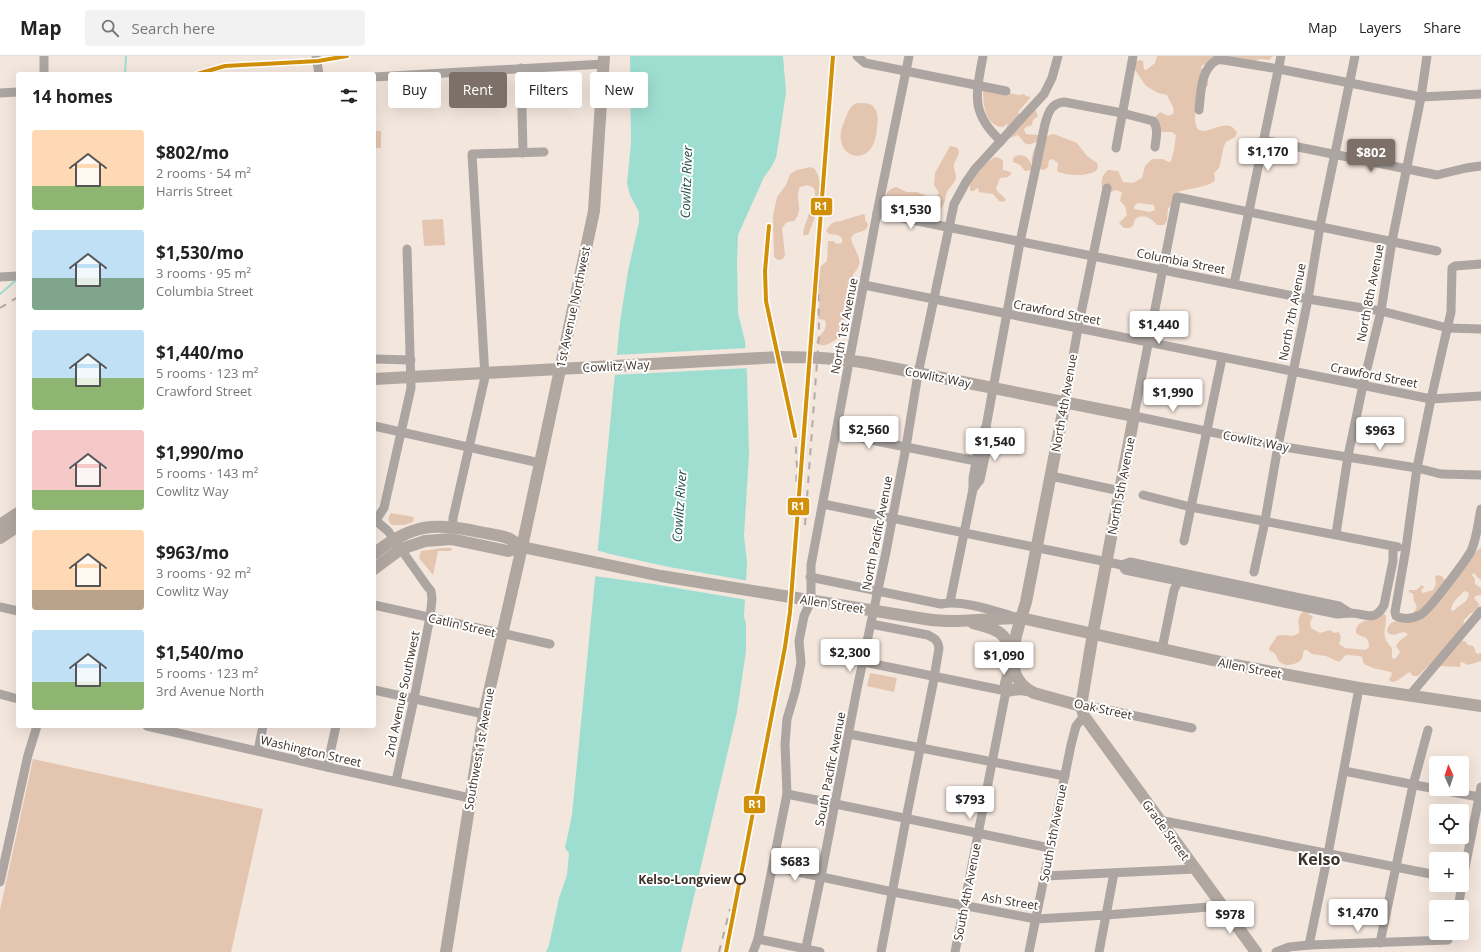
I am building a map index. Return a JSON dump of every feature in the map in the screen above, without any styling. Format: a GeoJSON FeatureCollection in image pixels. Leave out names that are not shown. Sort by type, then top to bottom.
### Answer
{"type":"FeatureCollection","features":[{"type":"Feature","properties":{"kind":"main road","name":"1st Avenue Northwest"},"geometry":{"type":"LineString","coordinates":[[522,548],[594,211],[604,60]]}},
{"type":"Feature","properties":{"kind":"main road","name":"Cowlitz Way"},"geometry":{"type":"LineString","coordinates":[[376,379],[780,357],[820,357],[867,363],[1134,416]]}},
{"type":"Feature","properties":{"kind":"main road","name":"North 4th Avenue"},"geometry":{"type":"LineString","coordinates":[[1021,618],[1051,476],[1064,402]]}},
{"type":"Feature","properties":{"kind":"main road","name":"North 5th Avenue"},"geometry":{"type":"LineString","coordinates":[[1093,633],[1134,416]]}},
{"type":"Feature","properties":{"kind":"main road"},"geometry":{"type":"LineString","coordinates":[[0,538],[11,523]]}},
{"type":"Feature","properties":{"kind":"main road"},"geometry":{"type":"LineString","coordinates":[[376,552],[394,539],[406,533],[427,527],[453,526],[510,539],[522,548]]}},
{"type":"Feature","properties":{"kind":"main road"},"geometry":{"type":"LineString","coordinates":[[376,568],[401,549],[425,541],[441,539],[461,541],[508,551],[522,548]]}},
{"type":"Feature","properties":{"kind":"main road","name":"Allen Street"},"geometry":{"type":"LineString","coordinates":[[522,548],[661,576],[940,621],[1021,618],[1235,665],[1359,688],[1481,706]]}},
{"type":"Feature","properties":{"kind":"main road","name":"Southwest 1st Avenue"},"geometry":{"type":"LineString","coordinates":[[446,952],[484,714],[522,548]]}},
{"type":"Feature","properties":{"kind":"main road"},"geometry":{"type":"LineString","coordinates":[[1021,618],[1006,683],[1006,691],[1020,689],[1027,690]]}},
{"type":"Feature","properties":{"kind":"main road"},"geometry":{"type":"LineString","coordinates":[[967,621],[996,630],[1006,638],[1019,680],[1027,690]]}},
{"type":"Feature","properties":{"kind":"main road","name":"South 5th Avenue"},"geometry":{"type":"LineString","coordinates":[[1082,711],[1093,633]]}},
{"type":"Feature","properties":{"kind":"main road","name":"Oak Street"},"geometry":{"type":"LineString","coordinates":[[1027,690],[1034,694],[1082,711]]}},
{"type":"Feature","properties":{"kind":"main road","name":"Grade Street"},"geometry":{"type":"LineString","coordinates":[[1082,711],[1159,820],[1256,952]]}},
{"type":"Feature","properties":{"kind":"street"},"geometry":{"type":"LineString","coordinates":[[44,56],[44,72]]}},
{"type":"Feature","properties":{"kind":"street"},"geometry":{"type":"LineString","coordinates":[[857,56],[865,63],[1006,91]]}},
{"type":"Feature","properties":{"kind":"street","name":"North 1st Avenue"},"geometry":{"type":"LineString","coordinates":[[787,794],[785,744],[787,719],[795,692],[801,662],[799,641],[804,616],[811,601],[811,565],[877,213],[909,56]]}},
{"type":"Feature","properties":{"kind":"street"},"geometry":{"type":"LineString","coordinates":[[983,56],[977,86],[979,109],[990,131],[1001,141]]}},
{"type":"Feature","properties":{"kind":"street","name":"North Pacific Avenue"},"geometry":{"type":"LineString","coordinates":[[872,614],[878,591],[906,447],[918,374],[954,204],[975,169],[1044,94],[1052,78],[1058,56]]}},
{"type":"Feature","properties":{"kind":"street"},"geometry":{"type":"LineString","coordinates":[[1116,148],[1132,56]]}},
{"type":"Feature","properties":{"kind":"street"},"geometry":{"type":"LineString","coordinates":[[1234,284],[1281,56]]}},
{"type":"Feature","properties":{"kind":"street","name":"North 7th Avenue"},"geometry":{"type":"LineString","coordinates":[[1254,572],[1308,299],[1320,226],[1355,56]]}},
{"type":"Feature","properties":{"kind":"street","name":"North 8th Avenue"},"geometry":{"type":"LineString","coordinates":[[1336,534],[1348,456],[1381,311],[1392,241],[1421,97],[1427,56]]}},
{"type":"Feature","properties":{"kind":"street"},"geometry":{"type":"LineString","coordinates":[[317,58],[319,72]]}},
{"type":"Feature","properties":{"kind":"street"},"geometry":{"type":"LineString","coordinates":[[1198,110],[1205,72],[1210,63],[1218,59],[1279,69],[1421,97],[1481,94]]}},
{"type":"Feature","properties":{"kind":"street"},"geometry":{"type":"LineString","coordinates":[[376,77],[521,68],[604,60]]}},
{"type":"Feature","properties":{"kind":"street"},"geometry":{"type":"LineString","coordinates":[[521,68],[523,153]]}},
{"type":"Feature","properties":{"kind":"street"},"geometry":{"type":"LineString","coordinates":[[0,93],[16,92]]}},
{"type":"Feature","properties":{"kind":"street"},"geometry":{"type":"LineString","coordinates":[[973,489],[980,480],[986,452],[988,439],[986,427],[1020,242],[1045,124],[1051,109],[1054,104],[1064,102],[1122,113],[1153,121],[1156,125],[1155,147]]}},
{"type":"Feature","properties":{"kind":"street"},"geometry":{"type":"LineString","coordinates":[[1263,140],[1437,175],[1481,166]]}},
{"type":"Feature","properties":{"kind":"street"},"geometry":{"type":"LineString","coordinates":[[453,526],[453,518],[468,448],[485,377],[472,154],[544,152]]}},
{"type":"Feature","properties":{"kind":"street","name":"North 4th Avenue"},"geometry":{"type":"LineString","coordinates":[[1064,402],[1107,188]]}},
{"type":"Feature","properties":{"kind":"street","name":"North 5th Avenue"},"geometry":{"type":"LineString","coordinates":[[1134,416],[1176,197],[1249,212]]}},
{"type":"Feature","properties":{"kind":"street"},"geometry":{"type":"LineString","coordinates":[[1249,212],[1437,251]]}},
{"type":"Feature","properties":{"kind":"street","name":"Columbia Street"},"geometry":{"type":"LineString","coordinates":[[877,213],[1308,299],[1381,311],[1448,328],[1481,329]]}},
{"type":"Feature","properties":{"kind":"street"},"geometry":{"type":"LineString","coordinates":[[376,519],[384,508],[411,388],[407,249]]}},
{"type":"Feature","properties":{"kind":"street"},"geometry":{"type":"LineString","coordinates":[[1481,264],[1455,266],[1452,268],[1452,312],[1431,399],[1417,468],[1406,548],[1395,612],[1396,616],[1402,619],[1412,618],[1425,612],[1471,550],[1481,509]]}},
{"type":"Feature","properties":{"kind":"street"},"geometry":{"type":"LineString","coordinates":[[0,277],[16,276]]}},
{"type":"Feature","properties":{"kind":"street","name":"Crawford Street"},"geometry":{"type":"LineString","coordinates":[[864,285],[1431,399],[1481,396]]}},
{"type":"Feature","properties":{"kind":"street"},"geometry":{"type":"LineString","coordinates":[[1184,541],[1222,358]]}},
{"type":"Feature","properties":{"kind":"street"},"geometry":{"type":"LineString","coordinates":[[376,359],[411,360]]}},
{"type":"Feature","properties":{"kind":"street","name":"Cowlitz Way"},"geometry":{"type":"LineString","coordinates":[[1134,416],[1278,446],[1348,456],[1417,468],[1441,474],[1481,474]]}},
{"type":"Feature","properties":{"kind":"street"},"geometry":{"type":"LineString","coordinates":[[376,426],[540,463]]}},
{"type":"Feature","properties":{"kind":"street"},"geometry":{"type":"LineString","coordinates":[[950,602],[973,489],[973,478],[981,435],[986,427]]}},
{"type":"Feature","properties":{"kind":"street"},"geometry":{"type":"LineString","coordinates":[[836,433],[976,461]]}},
{"type":"Feature","properties":{"kind":"street"},"geometry":{"type":"LineString","coordinates":[[1051,476],[1120,491]]}},
{"type":"Feature","properties":{"kind":"street"},"geometry":{"type":"LineString","coordinates":[[1143,495],[1191,507],[1336,534],[1393,547],[1406,548]]}},
{"type":"Feature","properties":{"kind":"street"},"geometry":{"type":"LineString","coordinates":[[823,504],[964,534],[1122,565],[1130,562],[1339,606],[1350,613]]}},
{"type":"Feature","properties":{"kind":"street","name":"2nd Avenue Southwest"},"geometry":{"type":"LineString","coordinates":[[376,521],[388,531],[394,539],[430,592],[432,599],[430,617],[414,699],[396,781]]}},
{"type":"Feature","properties":{"kind":"street"},"geometry":{"type":"LineString","coordinates":[[1122,565],[1125,570],[1178,582],[1337,614],[1350,613],[1372,616],[1382,610],[1384,605],[1393,561],[1393,547]]}},
{"type":"Feature","properties":{"kind":"street","name":"Allen Street"},"geometry":{"type":"LineString","coordinates":[[810,577],[941,604],[950,602],[992,610],[1021,618]]}},
{"type":"Feature","properties":{"kind":"street"},"geometry":{"type":"LineString","coordinates":[[1162,649],[1174,590],[1178,582]]}},
{"type":"Feature","properties":{"kind":"street","name":"Catlin Street"},"geometry":{"type":"LineString","coordinates":[[376,605],[550,644]]}},
{"type":"Feature","properties":{"kind":"street"},"geometry":{"type":"LineString","coordinates":[[0,607],[16,611]]}},
{"type":"Feature","properties":{"kind":"street"},"geometry":{"type":"LineString","coordinates":[[1410,695],[1481,611]]}},
{"type":"Feature","properties":{"kind":"street","name":"South Pacific Avenue"},"geometry":{"type":"LineString","coordinates":[[805,951],[836,805],[872,614]]}},
{"type":"Feature","properties":{"kind":"street"},"geometry":{"type":"LineString","coordinates":[[871,624],[928,635],[937,641],[938,648],[921,748],[881,952]]}},
{"type":"Feature","properties":{"kind":"street"},"geometry":{"type":"LineString","coordinates":[[864,662],[1006,691]]}},
{"type":"Feature","properties":{"kind":"street"},"geometry":{"type":"LineString","coordinates":[[1309,945],[1328,854],[1359,688]]}},
{"type":"Feature","properties":{"kind":"street"},"geometry":{"type":"LineString","coordinates":[[376,690],[484,714]]}},
{"type":"Feature","properties":{"kind":"street","name":"South 4th Avenue"},"geometry":{"type":"LineString","coordinates":[[955,952],[1006,691]]}},
{"type":"Feature","properties":{"kind":"street"},"geometry":{"type":"LineString","coordinates":[[0,694],[16,698]]}},
{"type":"Feature","properties":{"kind":"street","name":"Oak Street"},"geometry":{"type":"LineString","coordinates":[[1082,711],[1089,706],[1192,728]]}},
{"type":"Feature","properties":{"kind":"street","name":"South 5th Avenue"},"geometry":{"type":"LineString","coordinates":[[1029,952],[1065,776],[1076,726],[1082,711]]}},
{"type":"Feature","properties":{"kind":"street"},"geometry":{"type":"LineString","coordinates":[[0,882],[28,755],[36,728]]}},
{"type":"Feature","properties":{"kind":"street","name":"Washington Street"},"geometry":{"type":"LineString","coordinates":[[167,728],[187,730],[258,751],[470,798]]}},
{"type":"Feature","properties":{"kind":"street"},"geometry":{"type":"LineString","coordinates":[[258,751],[263,728]]}},
{"type":"Feature","properties":{"kind":"street"},"geometry":{"type":"LineString","coordinates":[[327,767],[336,728]]}},
{"type":"Feature","properties":{"kind":"street"},"geometry":{"type":"LineString","coordinates":[[1380,943],[1413,785],[1428,730]]}},
{"type":"Feature","properties":{"kind":"street"},"geometry":{"type":"LineString","coordinates":[[849,734],[1065,776]]}},
{"type":"Feature","properties":{"kind":"street"},"geometry":{"type":"LineString","coordinates":[[1344,771],[1429,788]]}},
{"type":"Feature","properties":{"kind":"street"},"geometry":{"type":"LineString","coordinates":[[1468,852],[1480,793],[1469,792]]}},
{"type":"Feature","properties":{"kind":"street"},"geometry":{"type":"LineString","coordinates":[[753,952],[758,939],[774,867],[787,794],[1050,848]]}},
{"type":"Feature","properties":{"kind":"street"},"geometry":{"type":"LineString","coordinates":[[1159,820],[1429,874]]}},
{"type":"Feature","properties":{"kind":"street","name":"Ash Street"},"geometry":{"type":"LineString","coordinates":[[774,867],[892,892],[1036,919],[1222,906]]}},
{"type":"Feature","properties":{"kind":"street"},"geometry":{"type":"LineString","coordinates":[[1045,876],[1195,869]]}},
{"type":"Feature","properties":{"kind":"street"},"geometry":{"type":"LineString","coordinates":[[1099,952],[1114,873]]}},
{"type":"Feature","properties":{"kind":"street"},"geometry":{"type":"LineString","coordinates":[[758,939],[805,951],[820,952]]}},
{"type":"Feature","properties":{"kind":"street"},"geometry":{"type":"LineString","coordinates":[[1276,952],[1289,947],[1309,945],[1448,940]]}},
{"type":"Feature","properties":{"kind":"shaded area"},"geometry":{"type":"Polygon","coordinates":[[[1157,56],[1273,56],[1269,60],[1260,59],[1252,63],[1216,66],[1206,64],[1201,66],[1202,72],[1208,81],[1208,86],[1202,89],[1197,97],[1195,118],[1197,128],[1202,131],[1224,126],[1231,127],[1237,133],[1235,137],[1226,142],[1224,146],[1219,168],[1214,173],[1215,180],[1208,185],[1175,193],[1172,205],[1168,208],[1167,221],[1164,225],[1157,225],[1150,218],[1141,216],[1135,219],[1133,226],[1124,228],[1119,223],[1127,215],[1125,206],[1120,201],[1122,192],[1115,190],[1111,192],[1102,188],[1104,174],[1108,170],[1118,171],[1123,182],[1133,183],[1142,178],[1145,166],[1152,159],[1162,159],[1169,162],[1171,161],[1174,150],[1176,135],[1172,132],[1158,132],[1155,117],[1160,112],[1168,116],[1173,114],[1174,109],[1172,104],[1167,95],[1158,93],[1146,86],[1135,70],[1135,62],[1139,60],[1143,61],[1144,69],[1146,70],[1155,63],[1157,56]],[[1138,203],[1134,206],[1134,209],[1150,212],[1155,210],[1154,205],[1138,203]]]}},
{"type":"Feature","properties":{"kind":"shaded area"},"geometry":{"type":"Polygon","coordinates":[[[983,88],[1019,95],[1024,94],[1031,97],[1018,112],[1020,115],[1035,110],[1036,111],[1038,116],[1033,120],[1032,125],[1024,129],[1026,134],[1038,135],[1038,141],[1026,144],[1018,135],[1010,138],[1006,129],[1008,123],[1003,127],[995,125],[988,116],[984,106],[983,88]]]}},
{"type":"Feature","properties":{"kind":"shaded area"},"geometry":{"type":"Polygon","coordinates":[[[858,103],[872,105],[876,110],[878,119],[874,142],[868,151],[861,156],[853,155],[847,151],[842,144],[841,134],[849,111],[852,106],[858,103]]]}},
{"type":"Feature","properties":{"kind":"shaded area"},"geometry":{"type":"Polygon","coordinates":[[[376,131],[381,131],[381,148],[376,148],[376,131]]]}},
{"type":"Feature","properties":{"kind":"shaded area"},"geometry":{"type":"Polygon","coordinates":[[[1054,134],[1077,143],[1087,156],[1097,163],[1097,170],[1083,175],[1061,173],[1057,171],[1058,163],[1053,159],[1049,160],[1048,167],[1044,170],[1038,169],[1032,163],[1033,153],[1037,144],[1049,135],[1054,134]]]}},
{"type":"Feature","properties":{"kind":"shaded area"},"geometry":{"type":"Polygon","coordinates":[[[950,146],[959,150],[954,164],[956,179],[946,194],[942,207],[920,210],[901,208],[883,203],[886,193],[896,187],[907,192],[917,192],[929,197],[936,197],[939,193],[934,185],[935,173],[950,146]]]}},
{"type":"Feature","properties":{"kind":"shaded area"},"geometry":{"type":"Polygon","coordinates":[[[1018,155],[1025,156],[1028,159],[1032,165],[1031,170],[1025,171],[1020,165],[1013,162],[1013,158],[1018,155]]]}},
{"type":"Feature","properties":{"kind":"shaded area"},"geometry":{"type":"Polygon","coordinates":[[[995,157],[1000,158],[1003,161],[1003,170],[1011,172],[1008,177],[1000,178],[996,188],[1006,200],[1003,202],[999,201],[993,194],[979,192],[978,188],[970,191],[970,186],[967,184],[979,168],[995,157]]]}},
{"type":"Feature","properties":{"kind":"shaded area"},"geometry":{"type":"Polygon","coordinates":[[[811,167],[815,169],[820,186],[817,211],[808,235],[803,235],[814,200],[815,191],[810,186],[800,187],[798,192],[799,212],[794,221],[787,222],[782,228],[785,255],[783,259],[778,260],[774,257],[773,216],[777,197],[786,185],[790,174],[797,170],[811,167]]]}},
{"type":"Feature","properties":{"kind":"shaded area"},"geometry":{"type":"Polygon","coordinates":[[[863,214],[865,215],[865,220],[868,224],[867,228],[854,234],[851,239],[858,255],[859,262],[852,280],[860,286],[845,314],[844,318],[847,329],[834,341],[820,345],[816,343],[826,328],[826,324],[825,320],[818,319],[820,296],[813,286],[813,281],[818,269],[827,261],[828,241],[833,241],[837,244],[842,243],[842,238],[838,235],[829,234],[826,231],[834,222],[863,214]]]}},
{"type":"Feature","properties":{"kind":"shaded area"},"geometry":{"type":"Polygon","coordinates":[[[443,219],[445,245],[424,246],[422,220],[443,219]]]}},
{"type":"Feature","properties":{"kind":"shaded area"},"geometry":{"type":"Polygon","coordinates":[[[391,513],[414,517],[413,522],[404,525],[392,525],[388,519],[391,513]]]}},
{"type":"Feature","properties":{"kind":"shaded area"},"geometry":{"type":"Polygon","coordinates":[[[1481,547],[1481,580],[1475,574],[1473,573],[1472,575],[1475,579],[1475,584],[1481,588],[1481,595],[1474,598],[1479,604],[1478,609],[1464,620],[1463,630],[1451,640],[1465,641],[1468,645],[1473,646],[1477,654],[1481,653],[1481,661],[1468,665],[1462,662],[1460,663],[1461,666],[1459,667],[1440,666],[1437,657],[1418,676],[1413,676],[1410,672],[1392,682],[1389,680],[1392,674],[1391,672],[1373,668],[1364,664],[1362,657],[1360,656],[1346,655],[1339,662],[1326,656],[1312,654],[1307,650],[1304,650],[1301,660],[1288,665],[1282,664],[1276,655],[1269,650],[1277,636],[1293,636],[1299,633],[1299,619],[1304,611],[1313,616],[1310,623],[1311,628],[1320,633],[1330,630],[1334,633],[1339,632],[1341,637],[1339,644],[1345,648],[1366,650],[1369,647],[1368,640],[1367,638],[1356,633],[1357,627],[1363,622],[1384,614],[1386,616],[1384,633],[1388,644],[1392,648],[1392,657],[1393,659],[1396,658],[1400,652],[1396,646],[1408,634],[1404,632],[1392,635],[1388,633],[1387,629],[1391,623],[1409,615],[1417,607],[1413,594],[1409,592],[1409,590],[1416,590],[1422,585],[1424,587],[1421,591],[1423,593],[1433,590],[1436,584],[1435,577],[1437,575],[1442,576],[1445,580],[1481,547]],[[1464,591],[1454,602],[1451,611],[1455,610],[1467,599],[1469,593],[1464,591]]]}},
{"type":"Feature","properties":{"kind":"shaded area"},"geometry":{"type":"Polygon","coordinates":[[[452,548],[451,551],[438,551],[433,575],[419,558],[421,551],[452,548]]]}},
{"type":"Feature","properties":{"kind":"shaded area"},"geometry":{"type":"Polygon","coordinates":[[[870,673],[897,678],[894,692],[867,686],[870,673]]]}},
{"type":"Feature","properties":{"kind":"shaded area"},"geometry":{"type":"Polygon","coordinates":[[[33,759],[263,809],[231,952],[0,952],[0,910],[33,759]]]}},
{"type":"Feature","properties":{"kind":"water","name":"Cowlitz River"},"geometry":{"type":"Polygon","coordinates":[[[630,56],[783,56],[786,92],[776,158],[764,177],[738,235],[738,313],[745,341],[749,454],[744,536],[747,562],[744,616],[746,624],[746,651],[737,712],[681,952],[546,952],[549,945],[559,898],[567,875],[569,853],[565,848],[572,815],[620,322],[628,271],[639,222],[639,212],[630,195],[627,183],[631,143],[631,108],[648,108],[648,72],[630,72],[630,56]]]}},
{"type":"Feature","properties":{"kind":"pier"},"geometry":{"type":"Polygon","coordinates":[[[747,348],[749,368],[613,375],[615,355],[747,348]]]}},
{"type":"Feature","properties":{"kind":"pier"},"geometry":{"type":"Polygon","coordinates":[[[596,550],[669,567],[749,581],[747,600],[653,584],[594,576],[596,550]]]}},
{"type":"Feature","properties":{"kind":"waterway"},"geometry":{"type":"LineString","coordinates":[[125,72],[126,56]]}},
{"type":"Feature","properties":{"kind":"waterway"},"geometry":{"type":"LineString","coordinates":[[0,294],[15,281]]}},
{"type":"Feature","properties":{"kind":"railway"},"geometry":{"type":"LineString","coordinates":[[204,72],[225,66],[318,61],[347,56]]}},
{"type":"Feature","properties":{"kind":"railway"},"geometry":{"type":"LineString","coordinates":[[769,226],[765,271],[766,301],[795,434],[797,468],[796,487]]}},
{"type":"Feature","properties":{"kind":"railway"},"geometry":{"type":"LineString","coordinates":[[805,525],[819,335],[818,251]]}},
{"type":"Feature","properties":{"kind":"railway"},"geometry":{"type":"LineString","coordinates":[[0,308],[16,298]]}},
{"type":"Feature","properties":{"kind":"railway"},"geometry":{"type":"LineString","coordinates":[[719,952],[730,909]]}},
{"type":"Feature","properties":{"kind":"transit line","name":"R1"},"geometry":{"type":"LineString","coordinates":[[204,72],[225,66],[318,61],[347,56]]}},
{"type":"Feature","properties":{"kind":"transit line","name":"R1"},"geometry":{"type":"LineString","coordinates":[[726,952],[785,647],[790,612],[833,56]]}},
{"type":"Feature","properties":{"kind":"transit line","name":"R1"},"geometry":{"type":"LineString","coordinates":[[769,226],[765,271],[766,301],[795,436]]}},
{"type":"Feature","properties":{"kind":"place","name":"Kelso-Longview"},"geometry":{"type":"Point","coordinates":[740,879]}},
{"type":"Feature","properties":{"kind":"district","name":"Kelso"},"geometry":{"type":"Point","coordinates":[1319,859]}}]}
